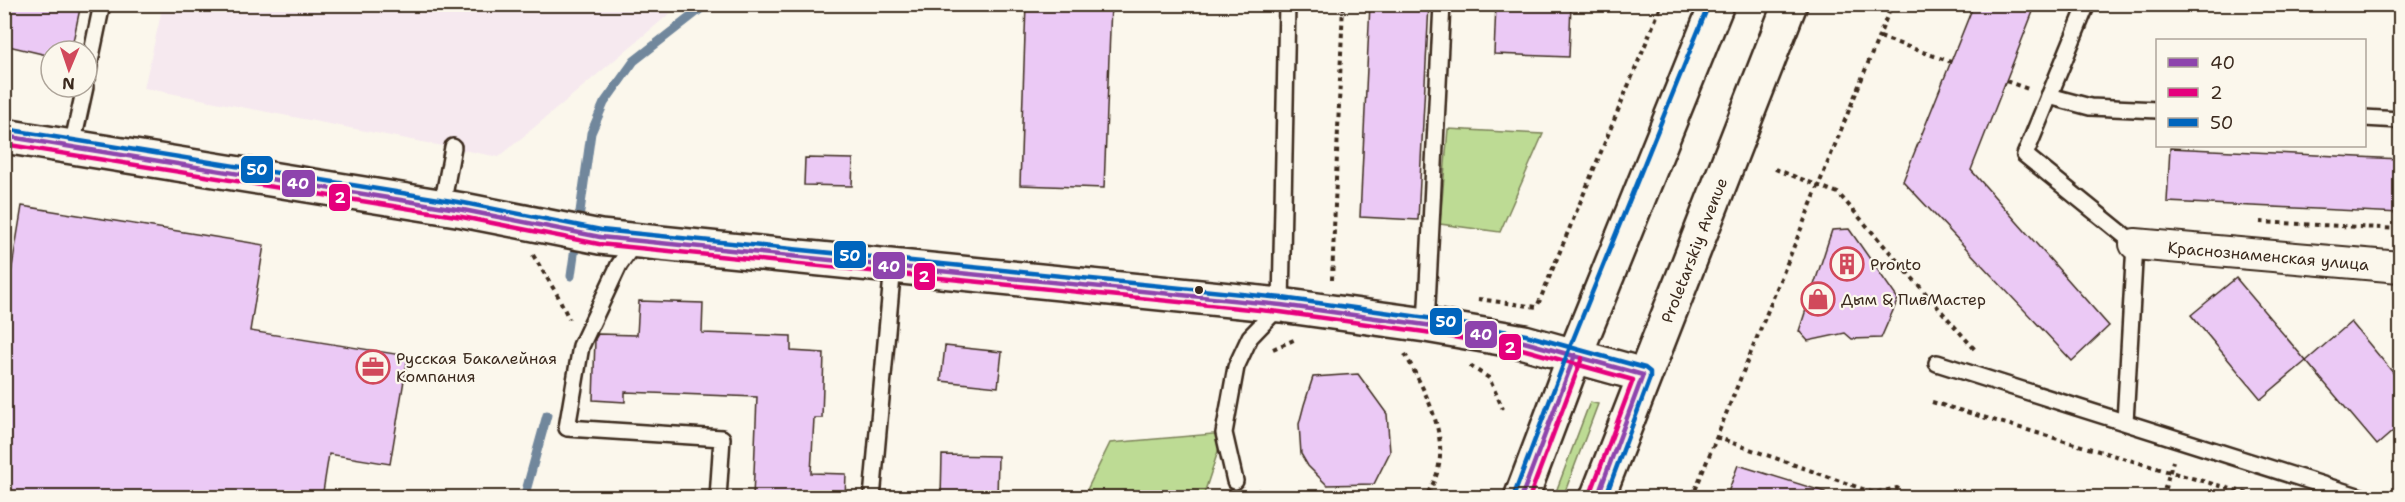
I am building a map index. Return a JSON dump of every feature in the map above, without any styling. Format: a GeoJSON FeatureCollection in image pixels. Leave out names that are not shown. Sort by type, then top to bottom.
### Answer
{"type":"FeatureCollection","features":[{"type":"Feature","properties":{"kind":"street"},"geometry":{"type":"LineString","coordinates":[[1521,498],[1575,355],[1717,4]]}},
{"type":"Feature","properties":{"kind":"street","name":"Proletarskiy Avenue"},"geometry":{"type":"LineString","coordinates":[[1597,498],[1643,375],[1790,4]]}},
{"type":"Feature","properties":{"kind":"street"},"geometry":{"type":"LineString","coordinates":[[4,136],[442,206],[542,239],[600,237],[1281,305],[1419,337],[1524,342],[1643,375]]}},
{"type":"Feature","properties":{"kind":"street","name":"Краснознаменская улица"},"geometry":{"type":"LineString","coordinates":[[2134,244],[2400,267]]}},
{"type":"Feature","properties":{"kind":"lane"},"geometry":{"type":"LineString","coordinates":[[95,39],[102,4]]}},
{"type":"Feature","properties":{"kind":"lane"},"geometry":{"type":"LineString","coordinates":[[1235,480],[1224,433],[1236,367],[1250,337],[1281,305],[1287,4]]}},
{"type":"Feature","properties":{"kind":"lane"},"geometry":{"type":"LineString","coordinates":[[1419,337],[1442,4]]}},
{"type":"Feature","properties":{"kind":"lane"},"geometry":{"type":"LineString","coordinates":[[2086,4],[2025,155],[2134,244],[2125,422]]}},
{"type":"Feature","properties":{"kind":"lane"},"geometry":{"type":"LineString","coordinates":[[2049,96],[2090,107],[2156,110]]}},
{"type":"Feature","properties":{"kind":"lane"},"geometry":{"type":"LineString","coordinates":[[72,146],[82,99]]}},
{"type":"Feature","properties":{"kind":"lane"},"geometry":{"type":"LineString","coordinates":[[2366,118],[2400,120]]}},
{"type":"Feature","properties":{"kind":"lane"},"geometry":{"type":"LineString","coordinates":[[442,206],[453,147]]}},
{"type":"Feature","properties":{"kind":"lane"},"geometry":{"type":"LineString","coordinates":[[636,241],[619,265],[581,346],[567,428],[722,438],[718,498]]}},
{"type":"Feature","properties":{"kind":"lane"},"geometry":{"type":"LineString","coordinates":[[872,498],[893,265]]}},
{"type":"Feature","properties":{"kind":"lane"},"geometry":{"type":"LineString","coordinates":[[1937,363],[2364,498]]}},
{"type":"Feature","properties":{"kind":"path"},"geometry":{"type":"LineString","coordinates":[[1332,280],[1343,4]]}},
{"type":"Feature","properties":{"kind":"path"},"geometry":{"type":"LineString","coordinates":[[1537,307],[1662,4]]}},
{"type":"Feature","properties":{"kind":"path"},"geometry":{"type":"LineString","coordinates":[[1692,498],[1892,4]]}},
{"type":"Feature","properties":{"kind":"path"},"geometry":{"type":"LineString","coordinates":[[1880,37],[1951,62]]}},
{"type":"Feature","properties":{"kind":"path"},"geometry":{"type":"LineString","coordinates":[[1775,169],[1838,193],[2006,385]]}},
{"type":"Feature","properties":{"kind":"path"},"geometry":{"type":"LineString","coordinates":[[2250,222],[2400,229]]}},
{"type":"Feature","properties":{"kind":"path"},"geometry":{"type":"LineString","coordinates":[[542,239],[558,296],[581,346]]}},
{"type":"Feature","properties":{"kind":"path"},"geometry":{"type":"LineString","coordinates":[[1419,337],[1402,348],[1427,394],[1439,429],[1441,464],[1424,498]]}},
{"type":"Feature","properties":{"kind":"path"},"geometry":{"type":"LineString","coordinates":[[1266,356],[1274,348],[1298,339]]}},
{"type":"Feature","properties":{"kind":"path"},"geometry":{"type":"LineString","coordinates":[[1460,360],[1489,378],[1503,409]]}},
{"type":"Feature","properties":{"kind":"path"},"geometry":{"type":"LineString","coordinates":[[1932,402],[2264,498]]}},
{"type":"Feature","properties":{"kind":"path"},"geometry":{"type":"LineString","coordinates":[[1716,437],[1874,493],[1897,488],[1911,498]]}},
{"type":"Feature","properties":{"kind":"path"},"geometry":{"type":"LineString","coordinates":[[2162,498],[2179,438]]}},
{"type":"Feature","properties":{"kind":"path"},"geometry":{"type":"LineString","coordinates":[[1252,479],[1260,497]]}},
{"type":"Feature","properties":{"kind":"shaded area"},"geometry":{"type":"Polygon","coordinates":[[[163,5],[680,5],[499,157],[144,88],[163,5]]]}},
{"type":"Feature","properties":{"kind":"green space"},"geometry":{"type":"Polygon","coordinates":[[[1448,129],[1543,134],[1500,232],[1440,224],[1448,129]]]}},
{"type":"Feature","properties":{"kind":"green space"},"geometry":{"type":"Polygon","coordinates":[[[1590,402],[1598,404],[1563,497],[1554,497],[1590,402]]]}},
{"type":"Feature","properties":{"kind":"green space"},"geometry":{"type":"Polygon","coordinates":[[[1224,433],[1203,497],[1083,498],[1110,443],[1224,433]]]}},
{"type":"Feature","properties":{"kind":"building"},"geometry":{"type":"Polygon","coordinates":[[[4,4],[81,4],[74,39],[39,39],[39,53],[4,45],[4,4]]]}},
{"type":"Feature","properties":{"kind":"building"},"geometry":{"type":"Polygon","coordinates":[[[1026,4],[1111,4],[1104,188],[1020,185],[1026,4]]]}},
{"type":"Feature","properties":{"kind":"building"},"geometry":{"type":"Polygon","coordinates":[[[1370,4],[1429,4],[1418,220],[1360,217],[1370,4]]]}},
{"type":"Feature","properties":{"kind":"building"},"geometry":{"type":"Polygon","coordinates":[[[1496,4],[1571,4],[1569,57],[1494,54],[1496,4]]]}},
{"type":"Feature","properties":{"kind":"building"},"geometry":{"type":"Polygon","coordinates":[[[1974,4],[2036,4],[1971,170],[2109,326],[2072,361],[1903,181],[1974,4]]]}},
{"type":"Feature","properties":{"kind":"building"},"geometry":{"type":"Polygon","coordinates":[[[2170,148],[2400,159],[2400,213],[2167,202],[2170,148]]]}},
{"type":"Feature","properties":{"kind":"building"},"geometry":{"type":"Polygon","coordinates":[[[805,158],[853,159],[852,186],[804,185],[805,158]]]}},
{"type":"Feature","properties":{"kind":"building"},"geometry":{"type":"Polygon","coordinates":[[[22,206],[264,245],[250,331],[408,356],[390,464],[329,454],[322,498],[4,498],[4,316],[22,206]]]}},
{"type":"Feature","properties":{"kind":"building","name":"Pronto"},"geometry":{"type":"Polygon","coordinates":[[[1849,229],[1898,299],[1881,338],[1852,339],[1845,333],[1808,341],[1799,331],[1832,230],[1849,229]]]}},
{"type":"Feature","properties":{"kind":"building"},"geometry":{"type":"Polygon","coordinates":[[[2236,278],[2306,361],[2261,399],[2191,315],[2236,278]]]}},
{"type":"Feature","properties":{"kind":"building"},"geometry":{"type":"Polygon","coordinates":[[[639,301],[703,303],[702,333],[791,336],[791,351],[824,353],[822,418],[814,418],[811,473],[846,474],[845,498],[753,498],[757,397],[625,392],[625,402],[593,400],[595,339],[598,334],[637,335],[639,301]]]}},
{"type":"Feature","properties":{"kind":"building"},"geometry":{"type":"Polygon","coordinates":[[[2351,322],[2400,381],[2400,425],[2377,445],[2306,361],[2351,322]]]}},
{"type":"Feature","properties":{"kind":"building"},"geometry":{"type":"Polygon","coordinates":[[[945,346],[1002,352],[998,387],[941,381],[945,346]]]}},
{"type":"Feature","properties":{"kind":"building"},"geometry":{"type":"Polygon","coordinates":[[[1358,374],[1387,414],[1390,452],[1374,484],[1327,485],[1308,466],[1301,454],[1299,424],[1304,405],[1313,377],[1358,374]]]}},
{"type":"Feature","properties":{"kind":"building"},"geometry":{"type":"Polygon","coordinates":[[[942,455],[998,456],[997,498],[941,498],[942,455]]]}},
{"type":"Feature","properties":{"kind":"building"},"geometry":{"type":"Polygon","coordinates":[[[1738,465],[1825,492],[1824,498],[1726,498],[1738,465]]]}},
{"type":"Feature","properties":{"kind":"waterway"},"geometry":{"type":"LineString","coordinates":[[571,276],[591,133],[604,103],[634,61],[707,4]]}},
{"type":"Feature","properties":{"kind":"waterway"},"geometry":{"type":"LineString","coordinates":[[524,498],[547,415]]}},
{"type":"Feature","properties":{"kind":"transit line","name":"50"},"geometry":{"type":"LineString","coordinates":[[1514,495],[1568,352],[1709,4]]}},
{"type":"Feature","properties":{"kind":"transit line","name":"50"},"geometry":{"type":"LineString","coordinates":[[5,129],[464,203],[601,230],[1282,298],[1427,318],[1526,335],[1645,368],[1650,372],[1650,378],[1605,498]]}},
{"type":"Feature","properties":{"kind":"transit line","name":"40"},"geometry":{"type":"LineString","coordinates":[[4,136],[463,210],[600,237],[1281,305],[1426,325],[1524,342],[1643,375],[1597,498]]}},
{"type":"Feature","properties":{"kind":"transit line","name":"2"},"geometry":{"type":"LineString","coordinates":[[4,144],[462,217],[599,244],[1280,312],[1425,332],[1522,349],[1633,380],[1590,495]]}},
{"type":"Feature","properties":{"kind":"transit line","name":"40"},"geometry":{"type":"LineString","coordinates":[[1521,498],[1575,355]]}},
{"type":"Feature","properties":{"kind":"transit line","name":"2"},"geometry":{"type":"LineString","coordinates":[[1529,498],[1582,358]]}},
{"type":"Feature","properties":{"kind":"place","name":"Pronto"},"geometry":{"type":"Point","coordinates":[1847,264]}},
{"type":"Feature","properties":{"kind":"place","name":"Дым & ПивМастер"},"geometry":{"type":"Point","coordinates":[1818,299]}},
{"type":"Feature","properties":{"kind":"place","name":"Русская Бакалейная Компания"},"geometry":{"type":"Point","coordinates":[373,367]}}]}
